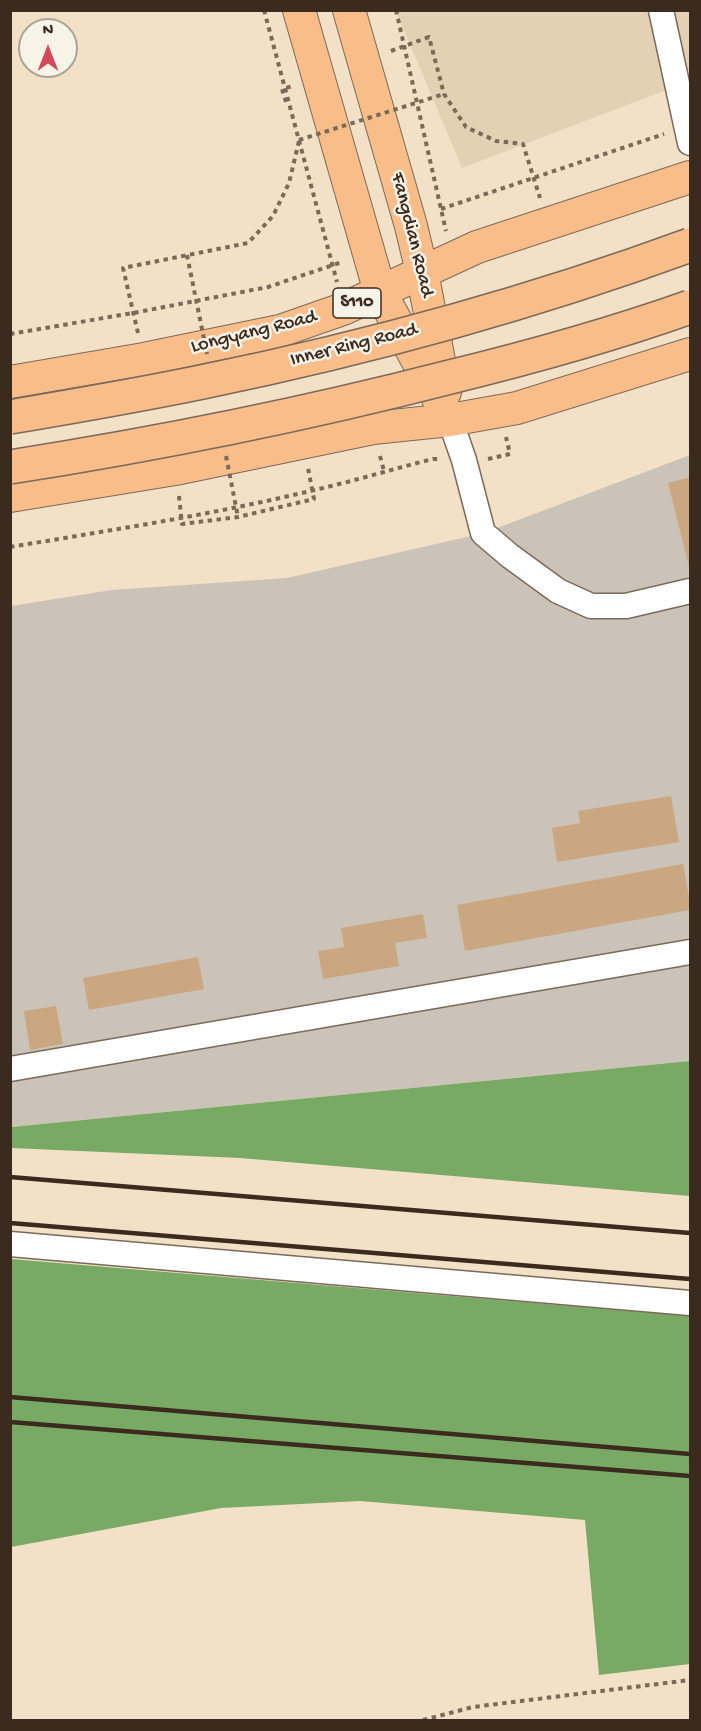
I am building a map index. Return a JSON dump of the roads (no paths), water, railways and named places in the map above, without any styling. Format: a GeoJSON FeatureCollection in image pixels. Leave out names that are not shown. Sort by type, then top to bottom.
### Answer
{"type":"FeatureCollection","features":[{"type":"Feature","properties":{"kind":"highway","name":"Inner Ring Road"},"geometry":{"type":"LineString","coordinates":[[10,417],[203,382],[347,349],[489,311],[638,264],[690,245]]}},
{"type":"Feature","properties":{"kind":"highway"},"geometry":{"type":"LineString","coordinates":[[10,467],[213,432],[363,400],[515,361],[655,320],[690,307]]}},
{"type":"Feature","properties":{"kind":"main road","name":"Fangdian Road"},"geometry":{"type":"LineString","coordinates":[[298,10],[380,292],[450,420]]}},
{"type":"Feature","properties":{"kind":"main road","name":"Fangdian Road"},"geometry":{"type":"LineString","coordinates":[[349,10],[411,226],[450,420]]}},
{"type":"Feature","properties":{"kind":"main road","name":"Longyang Road"},"geometry":{"type":"LineString","coordinates":[[10,382],[144,359],[280,331],[343,309],[477,247],[690,177]]}},
{"type":"Feature","properties":{"kind":"main road"},"geometry":{"type":"LineString","coordinates":[[10,496],[176,469],[374,428],[450,420],[517,408],[690,354]]}},
{"type":"Feature","properties":{"kind":"lane"},"geometry":{"type":"LineString","coordinates":[[661,10],[690,143]]}},
{"type":"Feature","properties":{"kind":"lane"},"geometry":{"type":"LineString","coordinates":[[450,420],[464,460],[483,533],[558,591],[591,606],[626,606],[690,591]]}},
{"type":"Feature","properties":{"kind":"lane"},"geometry":{"type":"LineString","coordinates":[[10,1069],[690,952]]}},
{"type":"Feature","properties":{"kind":"lane"},"geometry":{"type":"LineString","coordinates":[[10,1244],[690,1303]]}},
{"type":"Feature","properties":{"kind":"railway"},"geometry":{"type":"LineString","coordinates":[[10,1177],[690,1233]]}},
{"type":"Feature","properties":{"kind":"railway"},"geometry":{"type":"LineString","coordinates":[[10,1223],[690,1279]]}},
{"type":"Feature","properties":{"kind":"railway"},"geometry":{"type":"LineString","coordinates":[[10,1397],[690,1454]]}},
{"type":"Feature","properties":{"kind":"railway"},"geometry":{"type":"LineString","coordinates":[[10,1422],[690,1476]]}}]}
